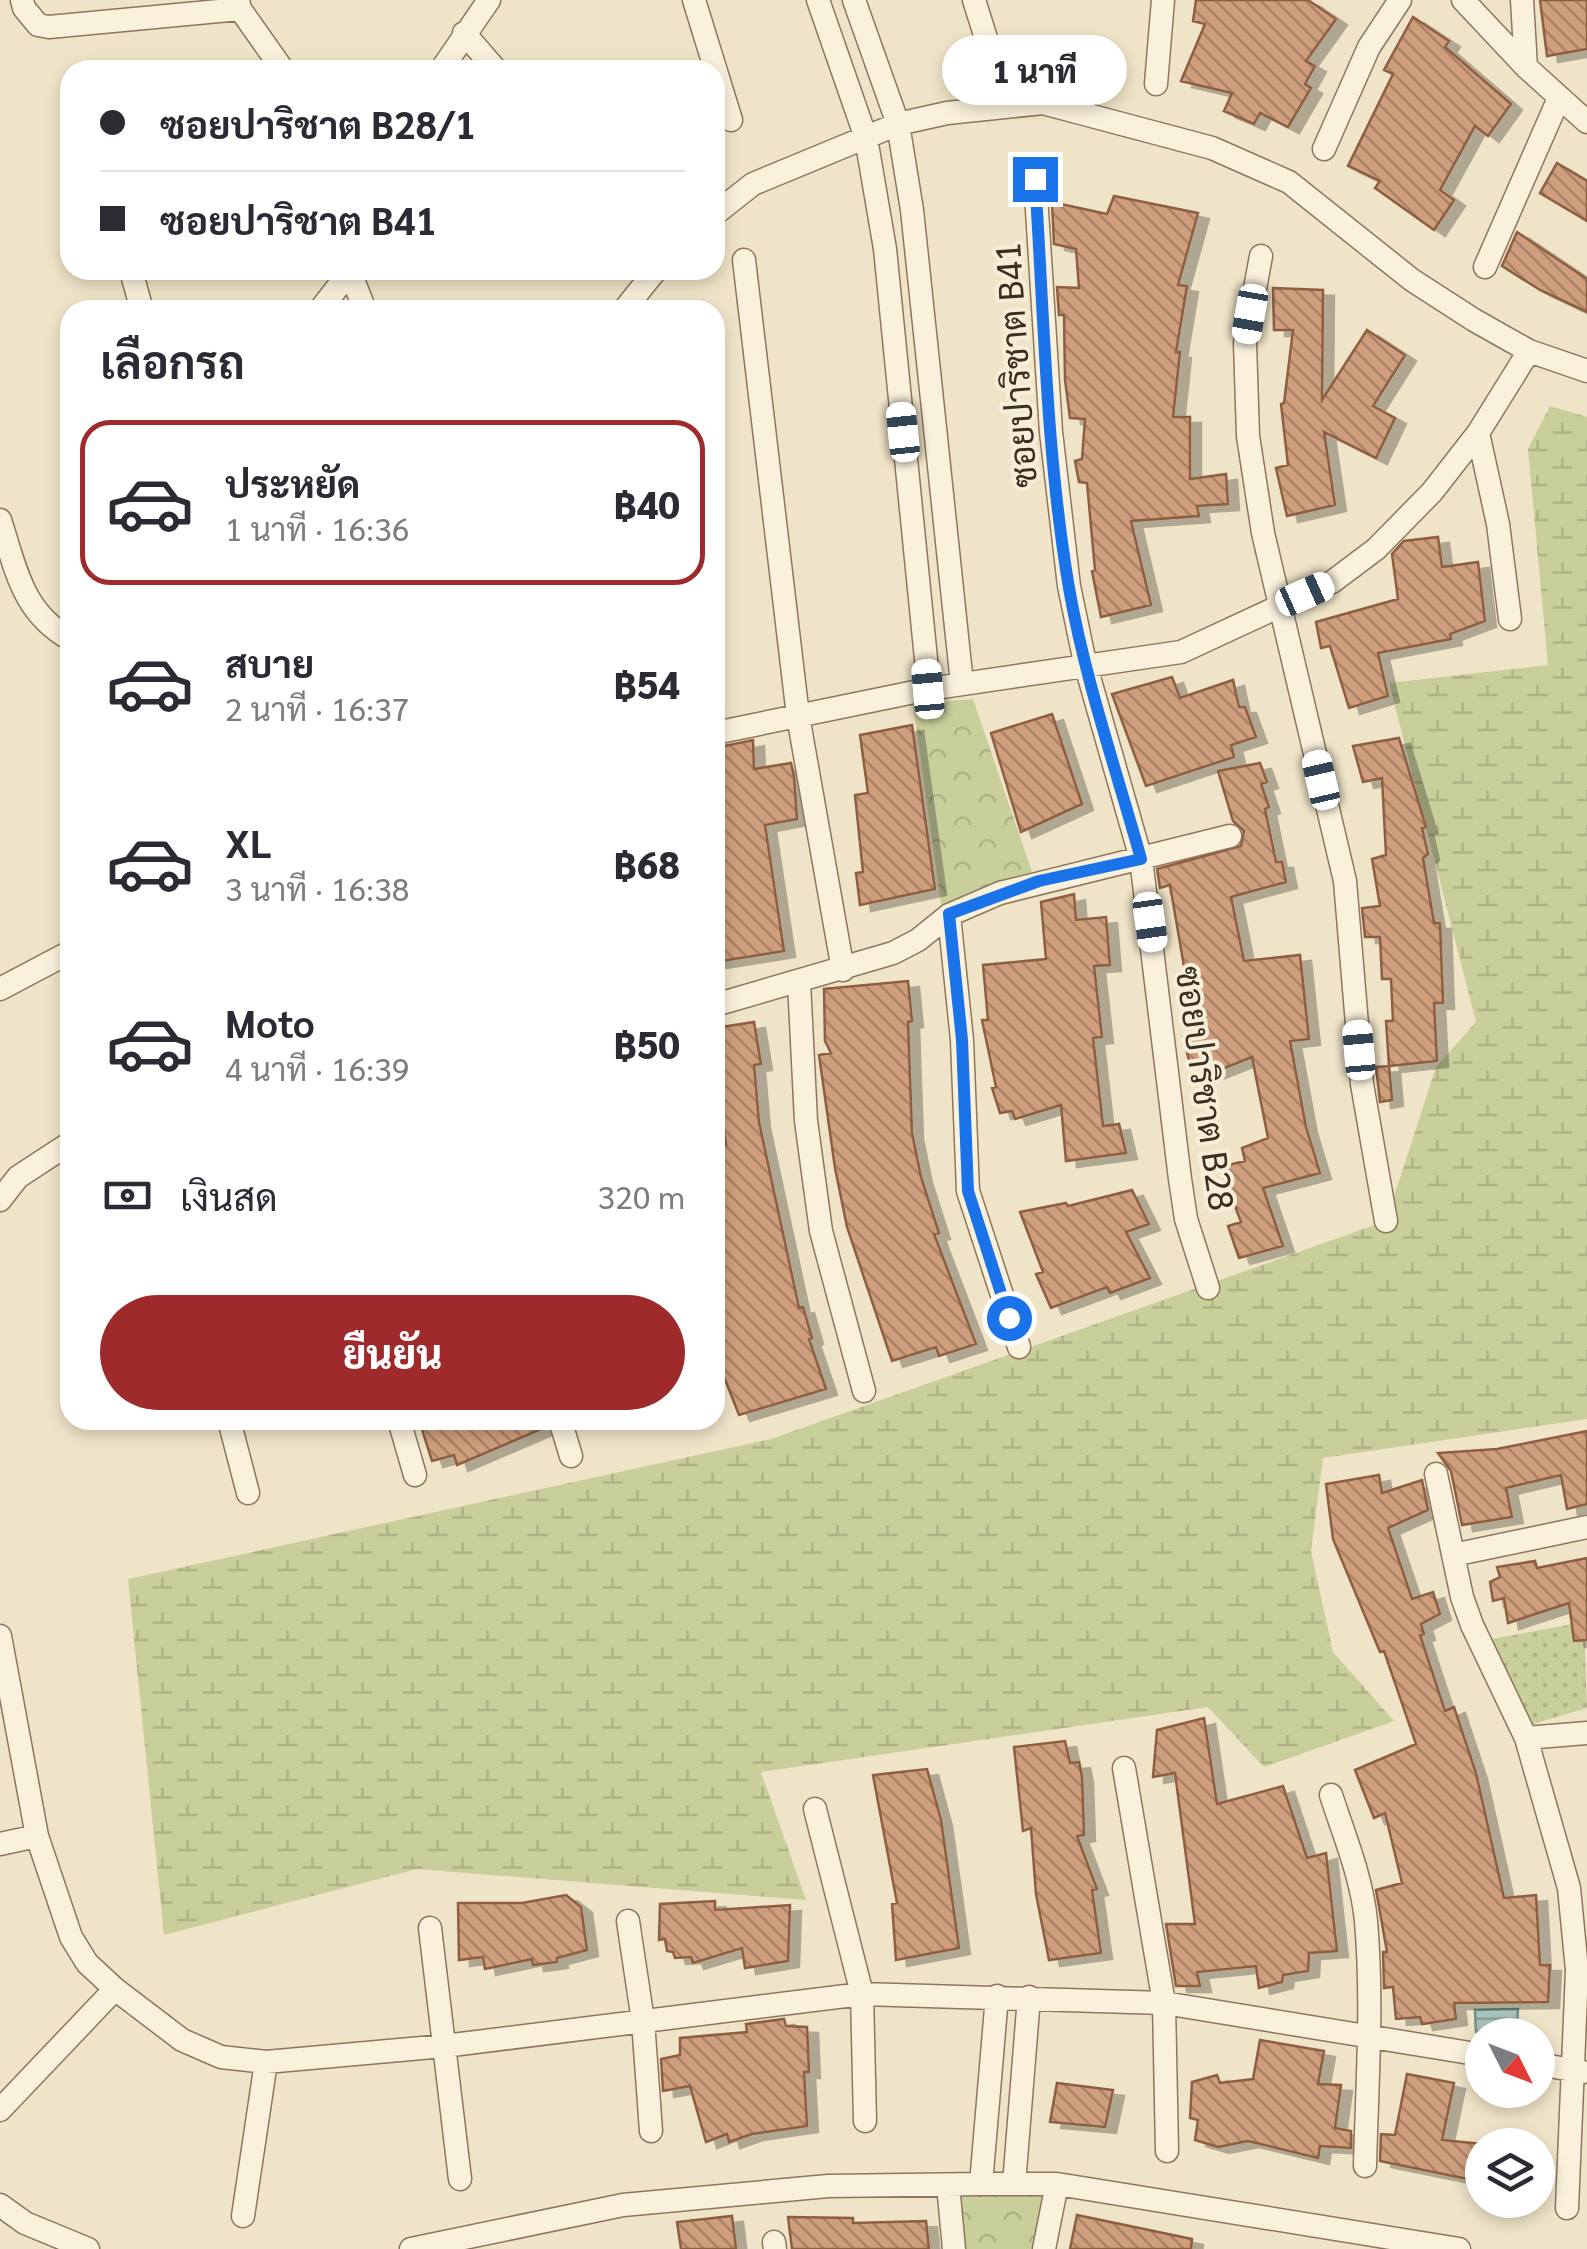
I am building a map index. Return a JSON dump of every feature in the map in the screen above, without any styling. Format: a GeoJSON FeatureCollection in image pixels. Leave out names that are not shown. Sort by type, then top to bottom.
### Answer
{"type":"FeatureCollection","features":[{"type":"Feature","properties":{"kind":"street"},"geometry":{"type":"LineString","coordinates":[[448,60],[489,0]]}},
{"type":"Feature","properties":{"kind":"street"},"geometry":{"type":"LineString","coordinates":[[694,0],[712,60]]}},
{"type":"Feature","properties":{"kind":"street"},"geometry":{"type":"LineString","coordinates":[[818,0],[866,138],[885,249],[928,689]]}},
{"type":"Feature","properties":{"kind":"street"},"geometry":{"type":"LineString","coordinates":[[854,0],[898,124],[914,230],[962,684]]}},
{"type":"Feature","properties":{"kind":"street"},"geometry":{"type":"LineString","coordinates":[[974,0],[991,54]]}},
{"type":"Feature","properties":{"kind":"street"},"geometry":{"type":"LineString","coordinates":[[1156,84],[1163,0]]}},
{"type":"Feature","properties":{"kind":"street"},"geometry":{"type":"LineString","coordinates":[[1324,149],[1369,47],[1400,0]]}},
{"type":"Feature","properties":{"kind":"street"},"geometry":{"type":"LineString","coordinates":[[1463,0],[1587,122]]}},
{"type":"Feature","properties":{"kind":"street"},"geometry":{"type":"LineString","coordinates":[[1522,0],[1526,66]]}},
{"type":"Feature","properties":{"kind":"street"},"geometry":{"type":"LineString","coordinates":[[23,4],[38,26],[239,4],[276,60]]}},
{"type":"Feature","properties":{"kind":"street"},"geometry":{"type":"LineString","coordinates":[[464,33],[487,60]]}},
{"type":"Feature","properties":{"kind":"street"},"geometry":{"type":"LineString","coordinates":[[1484,267],[1559,98]]}},
{"type":"Feature","properties":{"kind":"street"},"geometry":{"type":"LineString","coordinates":[[725,101],[731,120]]}},
{"type":"Feature","properties":{"kind":"street"},"geometry":{"type":"LineString","coordinates":[[725,206],[753,184],[898,124],[947,113],[1043,104],[1212,148],[1289,182],[1412,280],[1474,320],[1528,351],[1587,372]]}},
{"type":"Feature","properties":{"kind":"street","name":"ซอยปาริชาต B41"},"geometry":{"type":"LineString","coordinates":[[1035,179],[1051,432],[1069,586],[1085,664]]}},
{"type":"Feature","properties":{"kind":"street"},"geometry":{"type":"LineString","coordinates":[[1261,256],[1245,344],[1248,436],[1262,533],[1345,881],[1362,1084],[1386,1221]]}},
{"type":"Feature","properties":{"kind":"street"},"geometry":{"type":"LineString","coordinates":[[744,260],[798,716],[843,970]]}},
{"type":"Feature","properties":{"kind":"street"},"geometry":{"type":"LineString","coordinates":[[328,300],[344,280]]}},
{"type":"Feature","properties":{"kind":"street"},"geometry":{"type":"LineString","coordinates":[[632,300],[648,280]]}},
{"type":"Feature","properties":{"kind":"street"},"geometry":{"type":"LineString","coordinates":[[725,731],[928,689],[1181,652],[1332,582],[1376,549],[1432,492],[1478,433],[1528,351]]}},
{"type":"Feature","properties":{"kind":"street"},"geometry":{"type":"LineString","coordinates":[[1478,433],[1498,524],[1510,619]]}},
{"type":"Feature","properties":{"kind":"street"},"geometry":{"type":"LineString","coordinates":[[0,520],[24,595],[44,622],[60,632]]}},
{"type":"Feature","properties":{"kind":"street","name":"ซอยปาริชาต B28"},"geometry":{"type":"LineString","coordinates":[[1085,664],[1141,859],[1186,1219],[1208,1288]]}},
{"type":"Feature","properties":{"kind":"street"},"geometry":{"type":"LineString","coordinates":[[725,1002],[894,953],[918,940],[949,914],[1039,881],[1230,836]]}},
{"type":"Feature","properties":{"kind":"street"},"geometry":{"type":"LineString","coordinates":[[949,914],[962,1040],[968,1191],[1019,1347]]}},
{"type":"Feature","properties":{"kind":"street"},"geometry":{"type":"LineString","coordinates":[[0,989],[60,957]]}},
{"type":"Feature","properties":{"kind":"street"},"geometry":{"type":"LineString","coordinates":[[799,982],[806,1121],[820,1231],[864,1391]]}},
{"type":"Feature","properties":{"kind":"street"},"geometry":{"type":"LineString","coordinates":[[0,1200],[18,1177],[60,1150]]}},
{"type":"Feature","properties":{"kind":"street"},"geometry":{"type":"LineString","coordinates":[[231,1430],[248,1494]]}},
{"type":"Feature","properties":{"kind":"street"},"geometry":{"type":"LineString","coordinates":[[402,1430],[416,1475]]}},
{"type":"Feature","properties":{"kind":"street"},"geometry":{"type":"LineString","coordinates":[[563,1430],[571,1456]]}},
{"type":"Feature","properties":{"kind":"street"},"geometry":{"type":"LineString","coordinates":[[1436,1474],[1472,1625],[1526,1738],[1569,1888],[1577,1970],[1580,2071],[1567,2208]]}},
{"type":"Feature","properties":{"kind":"street"},"geometry":{"type":"LineString","coordinates":[[1453,1555],[1587,1528]]}},
{"type":"Feature","properties":{"kind":"street"},"geometry":{"type":"LineString","coordinates":[[1,1642],[37,1836],[71,1937],[86,1962],[115,1989],[182,2040],[221,2057],[266,2062],[444,2046],[862,1994],[1164,2002],[1465,2052]]}},
{"type":"Feature","properties":{"kind":"street"},"geometry":{"type":"LineString","coordinates":[[1526,1738],[1587,1734]]}},
{"type":"Feature","properties":{"kind":"street"},"geometry":{"type":"LineString","coordinates":[[1124,1768],[1164,2002],[1167,2151]]}},
{"type":"Feature","properties":{"kind":"street"},"geometry":{"type":"LineString","coordinates":[[1331,1795],[1351,1854],[1366,1918],[1364,2166]]}},
{"type":"Feature","properties":{"kind":"street"},"geometry":{"type":"LineString","coordinates":[[815,1809],[862,1994],[865,2121]]}},
{"type":"Feature","properties":{"kind":"street"},"geometry":{"type":"LineString","coordinates":[[0,1844],[37,1836]]}},
{"type":"Feature","properties":{"kind":"street"},"geometry":{"type":"LineString","coordinates":[[628,1921],[643,2021],[651,2130]]}},
{"type":"Feature","properties":{"kind":"street"},"geometry":{"type":"LineString","coordinates":[[430,1928],[460,2179]]}},
{"type":"Feature","properties":{"kind":"street"},"geometry":{"type":"LineString","coordinates":[[0,2110],[115,1989]]}},
{"type":"Feature","properties":{"kind":"street"},"geometry":{"type":"LineString","coordinates":[[981,2184],[997,1996]]}},
{"type":"Feature","properties":{"kind":"street"},"geometry":{"type":"LineString","coordinates":[[1014,2184],[1029,1998]]}},
{"type":"Feature","properties":{"kind":"street"},"geometry":{"type":"LineString","coordinates":[[243,2216],[266,2062]]}},
{"type":"Feature","properties":{"kind":"street"},"geometry":{"type":"LineString","coordinates":[[1555,2067],[1580,2071]]}},
{"type":"Feature","properties":{"kind":"street"},"geometry":{"type":"LineString","coordinates":[[412,2249],[623,2205],[828,2186],[981,2184],[1057,2184],[1459,2249]]}},
{"type":"Feature","properties":{"kind":"street"},"geometry":{"type":"LineString","coordinates":[[1044,2249],[1057,2184]]}},
{"type":"Feature","properties":{"kind":"street"},"geometry":{"type":"LineString","coordinates":[[948,2185],[954,2249]]}},
{"type":"Feature","properties":{"kind":"street"},"geometry":{"type":"LineString","coordinates":[[0,2205],[24,2223],[88,2249]]}},
{"type":"Feature","properties":{"kind":"green space"},"geometry":{"type":"Polygon","coordinates":[[[1550,406],[1587,417],[1587,1419],[1323,1458],[1311,1551],[1333,1652],[1394,1721],[1264,1767],[1208,1707],[761,1772],[806,1900],[417,1869],[164,1935],[128,1579],[771,1439],[1386,1221],[1436,1067],[1476,1022],[1389,683],[1548,665],[1528,449],[1550,406]]]}},
{"type":"Feature","properties":{"kind":"green space"},"geometry":{"type":"Polygon","coordinates":[[[973,699],[1032,872],[942,911],[913,704],[973,699]]]}},
{"type":"Feature","properties":{"kind":"green space"},"geometry":{"type":"Polygon","coordinates":[[[1584,1622],[1587,1708],[1530,1725],[1486,1640],[1584,1622]]]}},
{"type":"Feature","properties":{"kind":"green space"},"geometry":{"type":"Polygon","coordinates":[[[951,2187],[1050,2190],[1039,2249],[958,2249],[951,2187]]]}},
{"type":"Feature","properties":{"kind":"water"},"geometry":{"type":"Polygon","coordinates":[[[1518,2009],[1518,2018],[1475,2018],[1475,2010],[1518,2009]]]}},
{"type":"Feature","properties":{"kind":"building"},"geometry":{"type":"Polygon","coordinates":[[[1196,0],[1308,0],[1336,19],[1306,61],[1315,66],[1305,84],[1311,88],[1288,127],[1260,113],[1254,124],[1224,111],[1232,93],[1181,81],[1205,24],[1193,21],[1196,0]]]}},
{"type":"Feature","properties":{"kind":"building"},"geometry":{"type":"Polygon","coordinates":[[[1540,0],[1587,0],[1587,49],[1547,56],[1540,0]]]}},
{"type":"Feature","properties":{"kind":"building"},"geometry":{"type":"Polygon","coordinates":[[[1413,17],[1449,41],[1445,47],[1511,104],[1488,136],[1475,126],[1440,190],[1454,200],[1434,230],[1375,188],[1380,181],[1348,166],[1393,74],[1384,70],[1413,17]]]}},
{"type":"Feature","properties":{"kind":"building"},"geometry":{"type":"Polygon","coordinates":[[[1557,163],[1587,181],[1587,221],[1540,193],[1557,163]]]}},
{"type":"Feature","properties":{"kind":"building"},"geometry":{"type":"Polygon","coordinates":[[[1114,196],[1198,213],[1178,285],[1187,286],[1176,352],[1180,352],[1173,417],[1190,417],[1190,479],[1226,474],[1228,504],[1197,506],[1199,516],[1131,521],[1151,605],[1101,617],[1092,571],[1095,570],[1087,483],[1079,482],[1075,461],[1082,459],[1085,419],[1070,418],[1064,315],[1059,315],[1057,287],[1079,288],[1076,249],[1054,244],[1052,202],[1107,214],[1114,196]]]}},
{"type":"Feature","properties":{"kind":"building"},"geometry":{"type":"Polygon","coordinates":[[[1517,232],[1587,279],[1587,312],[1540,290],[1502,266],[1517,232]]]}},
{"type":"Feature","properties":{"kind":"building"},"geometry":{"type":"Polygon","coordinates":[[[1273,288],[1323,290],[1322,400],[1367,330],[1405,355],[1373,406],[1395,418],[1376,458],[1324,432],[1335,505],[1287,516],[1276,468],[1288,465],[1281,404],[1293,330],[1274,330],[1273,288]]]}},
{"type":"Feature","properties":{"kind":"building"},"geometry":{"type":"Polygon","coordinates":[[[1438,537],[1442,567],[1478,562],[1485,621],[1450,634],[1451,639],[1378,653],[1388,696],[1349,708],[1330,646],[1321,648],[1316,622],[1398,599],[1392,554],[1404,541],[1438,537]]]}},
{"type":"Feature","properties":{"kind":"building"},"geometry":{"type":"Polygon","coordinates":[[[1172,677],[1180,698],[1233,680],[1239,707],[1245,707],[1256,737],[1231,745],[1234,757],[1146,786],[1112,694],[1172,677]]]}},
{"type":"Feature","properties":{"kind":"building"},"geometry":{"type":"Polygon","coordinates":[[[1052,714],[1082,804],[1021,832],[991,733],[1052,714]]]}},
{"type":"Feature","properties":{"kind":"building"},"geometry":{"type":"Polygon","coordinates":[[[912,725],[935,889],[860,905],[856,873],[863,872],[855,795],[868,793],[860,735],[912,725]]]}},
{"type":"Feature","properties":{"kind":"building"},"geometry":{"type":"Polygon","coordinates":[[[1399,738],[1426,827],[1422,828],[1428,854],[1423,858],[1434,923],[1440,923],[1443,1003],[1434,1003],[1437,1061],[1389,1066],[1386,1021],[1393,1021],[1391,979],[1382,979],[1380,937],[1365,937],[1362,908],[1380,906],[1372,859],[1386,855],[1382,778],[1363,782],[1353,746],[1399,738]]]}},
{"type":"Feature","properties":{"kind":"building"},"geometry":{"type":"Polygon","coordinates":[[[753,740],[754,769],[791,763],[797,819],[765,825],[784,951],[725,960],[725,746],[753,740]]]}},
{"type":"Feature","properties":{"kind":"building"},"geometry":{"type":"Polygon","coordinates":[[[1260,763],[1267,782],[1261,784],[1269,807],[1265,809],[1276,862],[1282,862],[1286,882],[1231,897],[1244,961],[1300,955],[1309,1039],[1290,1041],[1306,1127],[1320,1173],[1263,1188],[1283,1246],[1239,1258],[1228,1226],[1241,1222],[1220,1167],[1245,1161],[1242,1148],[1268,1138],[1252,1057],[1212,1073],[1212,1064],[1191,1068],[1183,1037],[1189,1036],[1180,979],[1186,978],[1170,885],[1160,888],[1157,869],[1241,846],[1244,831],[1233,821],[1218,771],[1260,763]]]}},
{"type":"Feature","properties":{"kind":"building"},"geometry":{"type":"Polygon","coordinates":[[[1074,894],[1076,920],[1106,917],[1110,965],[1094,966],[1102,1037],[1093,1038],[1103,1126],[1119,1124],[1126,1153],[1066,1161],[1061,1105],[1015,1119],[1012,1111],[1000,1113],[992,1088],[996,1087],[982,1020],[988,1020],[983,965],[1046,959],[1041,902],[1074,894]]]}},
{"type":"Feature","properties":{"kind":"building"},"geometry":{"type":"Polygon","coordinates":[[[908,981],[912,1133],[939,1233],[934,1234],[976,1344],[939,1356],[936,1347],[892,1361],[847,1227],[819,1055],[831,1053],[825,1041],[824,989],[908,981]]]}},
{"type":"Feature","properties":{"kind":"building"},"geometry":{"type":"Polygon","coordinates":[[[754,1022],[761,1064],[754,1065],[759,1122],[799,1308],[803,1307],[826,1389],[739,1415],[725,1379],[725,1026],[754,1022]]]}},
{"type":"Feature","properties":{"kind":"building"},"geometry":{"type":"Polygon","coordinates":[[[1389,1066],[1392,1100],[1380,1102],[1376,1067],[1389,1066]]]}},
{"type":"Feature","properties":{"kind":"building"},"geometry":{"type":"Polygon","coordinates":[[[1132,1190],[1149,1224],[1126,1232],[1150,1278],[1110,1293],[1107,1287],[1051,1308],[1036,1274],[1043,1272],[1020,1212],[1066,1203],[1068,1206],[1132,1190]]]}},
{"type":"Feature","properties":{"kind":"building"},"geometry":{"type":"Polygon","coordinates":[[[422,1430],[539,1430],[457,1465],[454,1455],[432,1461],[422,1430]]]}},
{"type":"Feature","properties":{"kind":"building"},"geometry":{"type":"Polygon","coordinates":[[[1587,1431],[1587,1504],[1567,1509],[1561,1475],[1506,1488],[1512,1517],[1462,1525],[1451,1471],[1438,1453],[1497,1449],[1587,1431]]]}},
{"type":"Feature","properties":{"kind":"building"},"geometry":{"type":"Polygon","coordinates":[[[1379,1475],[1382,1493],[1422,1480],[1428,1510],[1388,1528],[1412,1599],[1433,1592],[1440,1614],[1421,1624],[1424,1634],[1420,1635],[1445,1711],[1454,1707],[1476,1773],[1504,1898],[1536,1895],[1540,1965],[1550,1965],[1548,2002],[1454,2003],[1456,2019],[1422,2024],[1420,2017],[1396,2019],[1393,1987],[1384,1988],[1383,1952],[1387,1952],[1376,1890],[1402,1883],[1385,1813],[1374,1818],[1355,1770],[1416,1744],[1384,1651],[1380,1652],[1333,1539],[1326,1484],[1379,1475]]]}},
{"type":"Feature","properties":{"kind":"building"},"geometry":{"type":"Polygon","coordinates":[[[1587,1558],[1587,1640],[1574,1641],[1569,1603],[1508,1623],[1504,1598],[1493,1601],[1490,1582],[1500,1577],[1497,1567],[1535,1561],[1537,1568],[1587,1558]]]}},
{"type":"Feature","properties":{"kind":"building"},"geometry":{"type":"Polygon","coordinates":[[[1204,1718],[1217,1804],[1283,1786],[1307,1858],[1326,1853],[1337,1951],[1309,1953],[1308,1971],[1283,1975],[1282,1982],[1259,1988],[1256,1966],[1197,1972],[1200,1986],[1176,1986],[1166,1924],[1195,1924],[1175,1773],[1153,1777],[1157,1730],[1204,1718]]]}},
{"type":"Feature","properties":{"kind":"building"},"geometry":{"type":"Polygon","coordinates":[[[1065,1741],[1070,1763],[1079,1762],[1082,1777],[1084,1835],[1077,1836],[1097,1889],[1092,1890],[1101,1953],[1049,1960],[1036,1894],[1031,1828],[1023,1831],[1014,1747],[1065,1741]]]}},
{"type":"Feature","properties":{"kind":"building"},"geometry":{"type":"Polygon","coordinates":[[[927,1769],[941,1820],[959,1948],[896,1960],[892,1904],[897,1903],[873,1775],[927,1769]]]}},
{"type":"Feature","properties":{"kind":"building"},"geometry":{"type":"Polygon","coordinates":[[[566,1895],[581,1907],[587,1950],[557,1958],[557,1962],[533,1965],[532,1959],[485,1969],[483,1957],[459,1960],[458,1903],[522,1903],[566,1895]]]}},
{"type":"Feature","properties":{"kind":"building"},"geometry":{"type":"Polygon","coordinates":[[[715,1901],[715,1910],[790,1905],[788,1961],[745,1968],[742,1948],[693,1963],[691,1957],[675,1958],[673,1952],[667,1951],[665,1939],[659,1940],[660,1904],[715,1901]]]}},
{"type":"Feature","properties":{"kind":"building"},"geometry":{"type":"Polygon","coordinates":[[[784,2019],[786,2026],[807,2027],[807,2126],[752,2134],[729,2142],[727,2134],[706,2142],[690,2086],[663,2091],[661,2059],[680,2055],[680,2038],[747,2032],[746,2024],[784,2019]]]}},
{"type":"Feature","properties":{"kind":"building"},"geometry":{"type":"Polygon","coordinates":[[[1260,2040],[1324,2051],[1318,2084],[1341,2085],[1335,2128],[1351,2131],[1351,2148],[1320,2146],[1318,2158],[1248,2141],[1218,2147],[1195,2140],[1198,2120],[1190,2118],[1192,2082],[1217,2075],[1220,2083],[1253,2079],[1260,2040]]]}},
{"type":"Feature","properties":{"kind":"building"},"geometry":{"type":"Polygon","coordinates":[[[1407,2074],[1454,2083],[1442,2140],[1465,2142],[1465,2178],[1380,2161],[1381,2134],[1395,2135],[1407,2074]]]}},
{"type":"Feature","properties":{"kind":"building"},"geometry":{"type":"Polygon","coordinates":[[[1057,2083],[1113,2090],[1105,2127],[1050,2122],[1057,2083]]]}},
{"type":"Feature","properties":{"kind":"building"},"geometry":{"type":"Polygon","coordinates":[[[1077,2215],[1192,2239],[1191,2249],[1070,2249],[1077,2215]]]}},
{"type":"Feature","properties":{"kind":"building"},"geometry":{"type":"Polygon","coordinates":[[[732,2216],[736,2249],[681,2249],[677,2222],[732,2216]]]}},
{"type":"Feature","properties":{"kind":"building"},"geometry":{"type":"Polygon","coordinates":[[[788,2217],[853,2218],[853,2223],[926,2221],[929,2249],[792,2249],[788,2217]]]}},
{"type":"Feature","properties":{"kind":"route"},"geometry":{"type":"LineString","coordinates":[[1009,1318],[968,1191],[962,1040],[949,914],[1039,881],[1141,859],[1085,664],[1069,586],[1051,432],[1035,179]]}}]}
